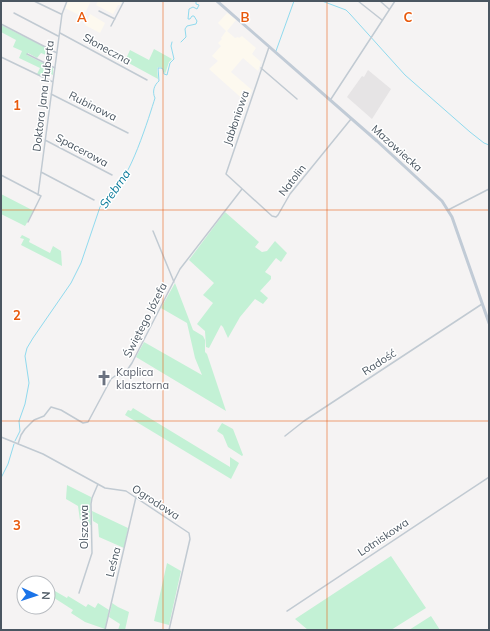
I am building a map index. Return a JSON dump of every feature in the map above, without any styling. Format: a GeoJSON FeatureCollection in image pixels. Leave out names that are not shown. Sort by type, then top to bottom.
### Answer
{"type":"FeatureCollection","features":[{"type":"Feature","properties":{"kind":"street"},"geometry":{"type":"LineString","coordinates":[[34,1],[62,14]]}},
{"type":"Feature","properties":{"kind":"street","name":"Doktora Jana Huberta"},"geometry":{"type":"LineString","coordinates":[[28,222],[41,199],[41,196],[38,195],[51,94],[62,14],[67,1]]}},
{"type":"Feature","properties":{"kind":"street"},"geometry":{"type":"LineString","coordinates":[[111,26],[124,1]]}},
{"type":"Feature","properties":{"kind":"street","name":"Mazowiecka"},"geometry":{"type":"LineString","coordinates":[[217,1],[442,201],[448,210],[489,323]]}},
{"type":"Feature","properties":{"kind":"street"},"geometry":{"type":"LineString","coordinates":[[358,1],[382,20]]}},
{"type":"Feature","properties":{"kind":"street"},"geometry":{"type":"LineString","coordinates":[[380,1],[390,9]]}},
{"type":"Feature","properties":{"kind":"street"},"geometry":{"type":"LineString","coordinates":[[330,101],[395,1]]}},
{"type":"Feature","properties":{"kind":"street"},"geometry":{"type":"LineString","coordinates":[[99,11],[115,19]]}},
{"type":"Feature","properties":{"kind":"street"},"geometry":{"type":"LineString","coordinates":[[14,13],[59,37]]}},
{"type":"Feature","properties":{"kind":"street"},"geometry":{"type":"LineString","coordinates":[[1,24],[57,52]]}},
{"type":"Feature","properties":{"kind":"street","name":"Słoneczna"},"geometry":{"type":"LineString","coordinates":[[60,33],[147,80]]}},
{"type":"Feature","properties":{"kind":"street","name":"Jabłoniowa"},"geometry":{"type":"LineString","coordinates":[[242,189],[228,176],[226,170],[269,47]]}},
{"type":"Feature","properties":{"kind":"street"},"geometry":{"type":"LineString","coordinates":[[27,54],[55,68]]}},
{"type":"Feature","properties":{"kind":"street"},"geometry":{"type":"LineString","coordinates":[[1,57],[53,82]]}},
{"type":"Feature","properties":{"kind":"street"},"geometry":{"type":"LineString","coordinates":[[261,68],[297,99]]}},
{"type":"Feature","properties":{"kind":"street","name":"Rubinowa"},"geometry":{"type":"LineString","coordinates":[[51,94],[128,133]]}},
{"type":"Feature","properties":{"kind":"street","name":"Natolin"},"geometry":{"type":"LineString","coordinates":[[242,189],[272,216],[277,217],[290,194],[351,119]]}},
{"type":"Feature","properties":{"kind":"street","name":"Spacerowa"},"geometry":{"type":"LineString","coordinates":[[46,140],[112,175]]}},
{"type":"Feature","properties":{"kind":"street"},"geometry":{"type":"LineString","coordinates":[[41,172],[94,200]]}},
{"type":"Feature","properties":{"kind":"street"},"geometry":{"type":"LineString","coordinates":[[1,175],[38,195]]}},
{"type":"Feature","properties":{"kind":"street","name":"Świętego Józefa"},"geometry":{"type":"LineString","coordinates":[[18,444],[24,429],[44,415],[51,407],[58,409],[83,423],[88,422],[111,379],[115,376],[123,375],[131,364],[183,265],[242,189]]}},
{"type":"Feature","properties":{"kind":"street"},"geometry":{"type":"LineString","coordinates":[[448,210],[489,190],[489,200]]}},
{"type":"Feature","properties":{"kind":"street","name":"Świętego Józefa"},"geometry":{"type":"LineString","coordinates":[[153,231],[174,282]]}},
{"type":"Feature","properties":{"kind":"street","name":"Radość"},"geometry":{"type":"LineString","coordinates":[[285,436],[304,421],[482,304]]}},
{"type":"Feature","properties":{"kind":"street","name":"Ogrodowa"},"geometry":{"type":"LineString","coordinates":[[1,437],[43,454],[108,489],[123,490],[187,531],[190,536],[169,630]]}},
{"type":"Feature","properties":{"kind":"street","name":"Lotniskowa"},"geometry":{"type":"LineString","coordinates":[[287,611],[489,477]]}},
{"type":"Feature","properties":{"kind":"street","name":"Olszowa"},"geometry":{"type":"LineString","coordinates":[[79,593],[92,553],[91,504],[98,484]]}},
{"type":"Feature","properties":{"kind":"street","name":"Leśna"},"geometry":{"type":"LineString","coordinates":[[105,630],[136,497]]}},
{"type":"Feature","properties":{"kind":"shaded area"},"geometry":{"type":"Polygon","coordinates":[[[68,1],[91,1],[83,17],[65,8],[68,1]]]}},
{"type":"Feature","properties":{"kind":"shaded area"},"geometry":{"type":"Polygon","coordinates":[[[98,1],[122,1],[113,14],[96,5],[98,1]]]}},
{"type":"Feature","properties":{"kind":"shaded area"},"geometry":{"type":"Polygon","coordinates":[[[227,13],[236,20],[227,31],[235,38],[242,36],[256,48],[252,54],[261,62],[258,71],[243,58],[231,72],[252,90],[247,103],[209,69],[218,61],[212,56],[221,46],[218,43],[226,31],[218,23],[227,13]]]}},
{"type":"Feature","properties":{"kind":"shaded area"},"geometry":{"type":"Polygon","coordinates":[[[90,14],[105,23],[100,33],[85,25],[90,14]]]}},
{"type":"Feature","properties":{"kind":"shaded area"},"geometry":{"type":"Polygon","coordinates":[[[368,70],[391,89],[372,119],[347,97],[368,70]]]}},
{"type":"Feature","properties":{"kind":"green space"},"geometry":{"type":"Polygon","coordinates":[[[1,25],[49,49],[46,55],[41,53],[37,58],[28,53],[27,55],[53,68],[53,75],[48,72],[44,78],[37,74],[40,68],[19,58],[22,51],[13,47],[16,40],[1,32],[1,25]]]}},
{"type":"Feature","properties":{"kind":"green space"},"geometry":{"type":"Polygon","coordinates":[[[154,49],[172,59],[169,62],[165,74],[163,69],[160,67],[157,68],[158,79],[125,61],[130,50],[149,60],[154,49]]]}},
{"type":"Feature","properties":{"kind":"green space"},"geometry":{"type":"Polygon","coordinates":[[[1,194],[34,211],[25,226],[1,214],[1,194]]]}},
{"type":"Feature","properties":{"kind":"green space"},"geometry":{"type":"Polygon","coordinates":[[[225,212],[259,242],[255,247],[262,252],[267,251],[275,241],[287,253],[281,262],[276,258],[265,272],[271,276],[271,279],[260,291],[268,298],[263,304],[255,299],[240,317],[228,338],[221,325],[209,348],[206,347],[205,331],[197,324],[213,303],[203,295],[214,283],[189,260],[225,212]]]}},
{"type":"Feature","properties":{"kind":"green space"},"geometry":{"type":"Polygon","coordinates":[[[22,235],[30,239],[29,242],[50,253],[53,246],[61,251],[62,266],[21,245],[24,239],[20,238],[22,235]]]}},
{"type":"Feature","properties":{"kind":"green space"},"geometry":{"type":"Polygon","coordinates":[[[175,283],[193,330],[203,336],[205,340],[205,352],[207,354],[226,411],[136,357],[144,342],[202,375],[195,358],[187,323],[161,308],[175,283]]]}},
{"type":"Feature","properties":{"kind":"green space"},"geometry":{"type":"Polygon","coordinates":[[[133,408],[230,467],[230,457],[239,463],[231,479],[125,415],[128,410],[131,411],[133,408]]]}},
{"type":"Feature","properties":{"kind":"green space"},"geometry":{"type":"Polygon","coordinates":[[[222,423],[233,429],[243,455],[242,456],[228,447],[223,435],[217,431],[222,423]]]}},
{"type":"Feature","properties":{"kind":"green space"},"geometry":{"type":"Polygon","coordinates":[[[67,485],[91,497],[91,525],[80,520],[78,506],[66,499],[67,485]]]}},
{"type":"Feature","properties":{"kind":"green space"},"geometry":{"type":"Polygon","coordinates":[[[92,511],[128,528],[124,548],[99,537],[98,524],[93,521],[92,511]]]}},
{"type":"Feature","properties":{"kind":"green space"},"geometry":{"type":"Polygon","coordinates":[[[391,556],[426,608],[391,630],[308,630],[295,619],[391,556]]]}},
{"type":"Feature","properties":{"kind":"green space"},"geometry":{"type":"Polygon","coordinates":[[[167,563],[181,571],[169,625],[154,621],[167,563]]]}},
{"type":"Feature","properties":{"kind":"green space"},"geometry":{"type":"Polygon","coordinates":[[[56,592],[67,598],[68,596],[86,607],[88,604],[95,608],[98,603],[109,610],[105,629],[85,622],[71,613],[73,610],[56,599],[56,592]]]}},
{"type":"Feature","properties":{"kind":"green space"},"geometry":{"type":"Polygon","coordinates":[[[112,603],[129,612],[125,630],[118,630],[120,624],[109,617],[112,603]]]}},
{"type":"Feature","properties":{"kind":"green space"},"geometry":{"type":"Polygon","coordinates":[[[431,616],[440,630],[409,630],[431,616]]]}},
{"type":"Feature","properties":{"kind":"waterway","name":"Srebrna"},"geometry":{"type":"LineString","coordinates":[[181,42],[186,37],[185,29],[187,26],[196,24],[197,21],[194,16],[188,19],[189,9],[193,7],[197,9],[199,5],[196,4],[196,1]]}},
{"type":"Feature","properties":{"kind":"waterway"},"geometry":{"type":"LineString","coordinates":[[276,51],[294,1]]}},
{"type":"Feature","properties":{"kind":"waterway"},"geometry":{"type":"LineString","coordinates":[[322,1],[346,10],[405,75],[470,132],[489,145]]}},
{"type":"Feature","properties":{"kind":"waterway","name":"Srebrna"},"geometry":{"type":"LineString","coordinates":[[15,441],[20,431],[19,421],[25,404],[29,383],[25,356],[27,348],[71,283],[81,263],[100,207],[112,189],[118,185],[125,176],[138,148],[155,98],[154,89],[159,81],[158,68],[163,69],[164,74],[167,75],[170,63],[174,59],[171,46],[172,42]]}},
{"type":"Feature","properties":{"kind":"waterway"},"geometry":{"type":"LineString","coordinates":[[1,478],[8,464],[14,444]]}},
{"type":"Feature","properties":{"kind":"place","name":"Kaplica klasztorna"},"geometry":{"type":"Point","coordinates":[104,378]}}]}
